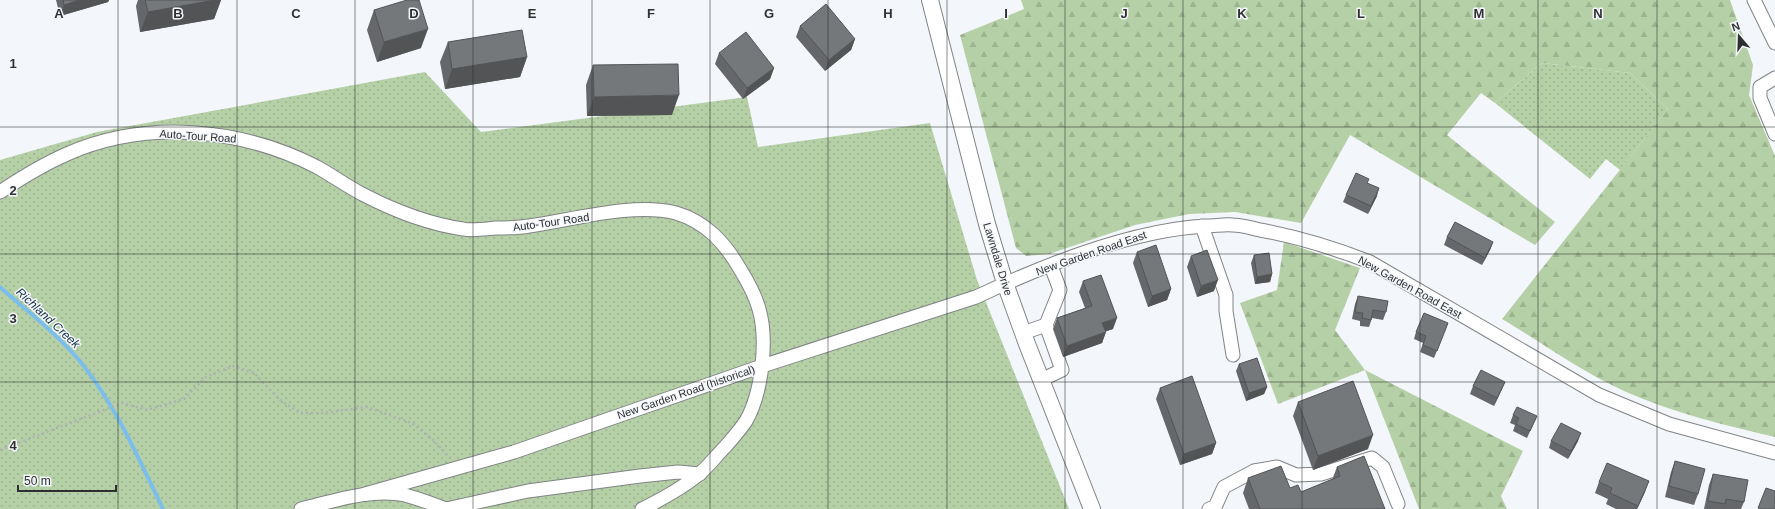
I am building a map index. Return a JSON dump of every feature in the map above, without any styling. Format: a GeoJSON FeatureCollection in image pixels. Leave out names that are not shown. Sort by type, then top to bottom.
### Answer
{"type":"FeatureCollection","features":[{"type":"Feature","properties":{"kind":"main road","name":"Lawndale Drive"},"geometry":{"type":"LineString","coordinates":[[930,0],[987,224],[1005,284],[1092,509]]}},
{"type":"Feature","properties":{"kind":"street"},"geometry":{"type":"LineString","coordinates":[[1754,0],[1775,43]]}},
{"type":"Feature","properties":{"kind":"street"},"geometry":{"type":"LineString","coordinates":[[1775,78],[1760,87],[1760,98],[1775,134]]}},
{"type":"Feature","properties":{"kind":"street","name":"Auto-Tour Road"},"geometry":{"type":"LineString","coordinates":[[0,192],[67,154],[101,142],[129,135],[166,132],[231,137],[268,146],[317,167],[364,195],[395,209],[432,222],[466,230],[525,227],[616,212],[648,210],[673,212],[694,220],[710,229],[726,247],[752,289],[760,310],[763,330],[762,366],[756,394],[746,420],[731,440],[700,474],[671,494],[642,509]]}},
{"type":"Feature","properties":{"kind":"street","name":"New Garden Road East"},"geometry":{"type":"LineString","coordinates":[[1005,284],[1051,266],[1141,235],[1180,227],[1233,225],[1294,236],[1334,248],[1370,262],[1598,395],[1668,424],[1775,453]]}},
{"type":"Feature","properties":{"kind":"street"},"geometry":{"type":"LineString","coordinates":[[1202,226],[1226,295],[1226,311],[1233,355]]}},
{"type":"Feature","properties":{"kind":"street"},"geometry":{"type":"LineString","coordinates":[[1041,380],[1062,370],[1046,325],[1060,290],[1051,266]]}},
{"type":"Feature","properties":{"kind":"street","name":"New Garden Road (historical)"},"geometry":{"type":"LineString","coordinates":[[365,494],[514,452],[762,366],[976,297],[1005,284]]}},
{"type":"Feature","properties":{"kind":"street"},"geometry":{"type":"LineString","coordinates":[[1023,333],[1046,325]]}},
{"type":"Feature","properties":{"kind":"street"},"geometry":{"type":"LineString","coordinates":[[1214,508],[1224,487],[1254,471],[1278,467],[1296,475],[1321,474],[1372,458],[1383,467],[1398,504]]}},
{"type":"Feature","properties":{"kind":"street"},"geometry":{"type":"LineString","coordinates":[[301,509],[365,494],[381,493],[404,495],[446,509],[528,491],[678,472],[700,474]]}},
{"type":"Feature","properties":{"kind":"path"},"geometry":{"type":"LineString","coordinates":[[0,450],[122,403],[147,410],[184,399],[206,377],[233,366],[254,373],[280,400],[300,413],[323,413],[367,407],[412,424],[433,440],[460,468]]}},
{"type":"Feature","properties":{"kind":"green space"},"geometry":{"type":"Polygon","coordinates":[[[1021,0],[1730,0],[1753,65],[1749,95],[1775,156],[1775,437],[1718,423],[1642,399],[1577,366],[1502,319],[1668,109],[1630,73],[1542,63],[1495,103],[1481,93],[1447,135],[1555,222],[1535,245],[1350,135],[1301,223],[1235,212],[1189,214],[1135,225],[1049,254],[1026,256],[1016,248],[960,35],[1024,9],[1021,0]]]}},
{"type":"Feature","properties":{"kind":"green space"},"geometry":{"type":"Polygon","coordinates":[[[1542,63],[1630,73],[1668,109],[1620,170],[1606,159],[1590,179],[1495,103],[1542,63]]]}},
{"type":"Feature","properties":{"kind":"green space"},"geometry":{"type":"Polygon","coordinates":[[[425,72],[481,132],[747,97],[758,147],[930,123],[977,280],[1069,509],[0,509],[0,160],[97,132],[425,72]]]}},
{"type":"Feature","properties":{"kind":"green space"},"geometry":{"type":"Polygon","coordinates":[[[1284,242],[1360,268],[1335,330],[1365,370],[1278,404],[1240,303],[1277,290],[1284,242]]]}},
{"type":"Feature","properties":{"kind":"green space"},"geometry":{"type":"Polygon","coordinates":[[[1365,370],[1523,451],[1501,496],[1507,509],[1419,509],[1365,370]]]}},
{"type":"Feature","properties":{"kind":"building"},"geometry":{"type":"Polygon","coordinates":[[[63,0],[80,0],[64,5],[63,0]]]}},
{"type":"Feature","properties":{"kind":"building"},"geometry":{"type":"Polygon","coordinates":[[[145,0],[215,0],[148,12],[145,0]]]}},
{"type":"Feature","properties":{"kind":"building"},"geometry":{"type":"Polygon","coordinates":[[[407,0],[419,0],[428,29],[384,42],[374,10],[407,0]]]}},
{"type":"Feature","properties":{"kind":"building"},"geometry":{"type":"Polygon","coordinates":[[[826,4],[855,39],[829,60],[800,26],[826,4]]]}},
{"type":"Feature","properties":{"kind":"building"},"geometry":{"type":"Polygon","coordinates":[[[522,30],[527,57],[452,69],[448,42],[522,30]]]}},
{"type":"Feature","properties":{"kind":"building"},"geometry":{"type":"Polygon","coordinates":[[[746,32],[774,68],[747,88],[719,53],[746,32]]]}},
{"type":"Feature","properties":{"kind":"building"},"geometry":{"type":"Polygon","coordinates":[[[678,64],[679,95],[594,97],[593,65],[678,64]]]}},
{"type":"Feature","properties":{"kind":"building"},"geometry":{"type":"Polygon","coordinates":[[[1356,173],[1369,179],[1367,183],[1379,188],[1371,206],[1346,195],[1356,173]]]}},
{"type":"Feature","properties":{"kind":"building"},"geometry":{"type":"Polygon","coordinates":[[[1455,222],[1493,242],[1485,258],[1447,237],[1455,222]]]}},
{"type":"Feature","properties":{"kind":"building"},"geometry":{"type":"Polygon","coordinates":[[[1156,245],[1171,289],[1152,296],[1137,252],[1156,245]]]}},
{"type":"Feature","properties":{"kind":"building"},"geometry":{"type":"Polygon","coordinates":[[[1207,250],[1218,280],[1201,286],[1191,256],[1207,250]]]}},
{"type":"Feature","properties":{"kind":"building"},"geometry":{"type":"Polygon","coordinates":[[[1269,253],[1272,274],[1257,277],[1254,255],[1269,253]]]}},
{"type":"Feature","properties":{"kind":"building"},"geometry":{"type":"Polygon","coordinates":[[[1101,275],[1117,318],[1102,323],[1106,332],[1067,346],[1057,318],[1092,306],[1083,281],[1101,275]]]}},
{"type":"Feature","properties":{"kind":"building"},"geometry":{"type":"Polygon","coordinates":[[[1358,296],[1388,301],[1386,312],[1373,310],[1371,320],[1362,318],[1363,313],[1355,312],[1358,296]]]}},
{"type":"Feature","properties":{"kind":"building"},"geometry":{"type":"Polygon","coordinates":[[[1424,313],[1448,323],[1437,351],[1423,345],[1426,336],[1416,332],[1424,313]]]}},
{"type":"Feature","properties":{"kind":"building"},"geometry":{"type":"Polygon","coordinates":[[[1257,358],[1267,387],[1249,393],[1239,364],[1257,358]]]}},
{"type":"Feature","properties":{"kind":"building"},"geometry":{"type":"Polygon","coordinates":[[[1481,370],[1505,382],[1497,398],[1473,386],[1481,370]]]}},
{"type":"Feature","properties":{"kind":"building"},"geometry":{"type":"Polygon","coordinates":[[[1192,376],[1216,443],[1184,454],[1160,388],[1192,376]]]}},
{"type":"Feature","properties":{"kind":"building"},"geometry":{"type":"Polygon","coordinates":[[[1353,381],[1373,435],[1318,456],[1298,402],[1353,381]]]}},
{"type":"Feature","properties":{"kind":"building"},"geometry":{"type":"Polygon","coordinates":[[[1517,407],[1537,416],[1530,431],[1516,424],[1519,418],[1513,415],[1517,407]]]}},
{"type":"Feature","properties":{"kind":"building"},"geometry":{"type":"Polygon","coordinates":[[[1561,423],[1581,433],[1571,451],[1551,441],[1561,423]]]}},
{"type":"Feature","properties":{"kind":"building"},"geometry":{"type":"Polygon","coordinates":[[[1364,456],[1385,509],[1260,509],[1248,478],[1281,466],[1290,488],[1298,485],[1301,492],[1340,476],[1337,467],[1364,456]]]}},
{"type":"Feature","properties":{"kind":"building"},"geometry":{"type":"Polygon","coordinates":[[[1675,461],[1705,469],[1698,494],[1669,486],[1675,461]]]}},
{"type":"Feature","properties":{"kind":"building"},"geometry":{"type":"Polygon","coordinates":[[[1607,463],[1649,481],[1638,506],[1610,493],[1612,488],[1599,482],[1607,463]]]}},
{"type":"Feature","properties":{"kind":"building"},"geometry":{"type":"Polygon","coordinates":[[[1713,474],[1748,480],[1744,502],[1726,499],[1725,504],[1708,501],[1713,474]]]}},
{"type":"Feature","properties":{"kind":"building"},"geometry":{"type":"Polygon","coordinates":[[[1766,488],[1775,491],[1775,509],[1758,508],[1766,488]]]}},
{"type":"Feature","properties":{"kind":"waterway","name":"Richland Creek"},"geometry":{"type":"LineString","coordinates":[[0,287],[43,324],[74,354],[83,365],[117,417],[163,509]]}}]}
